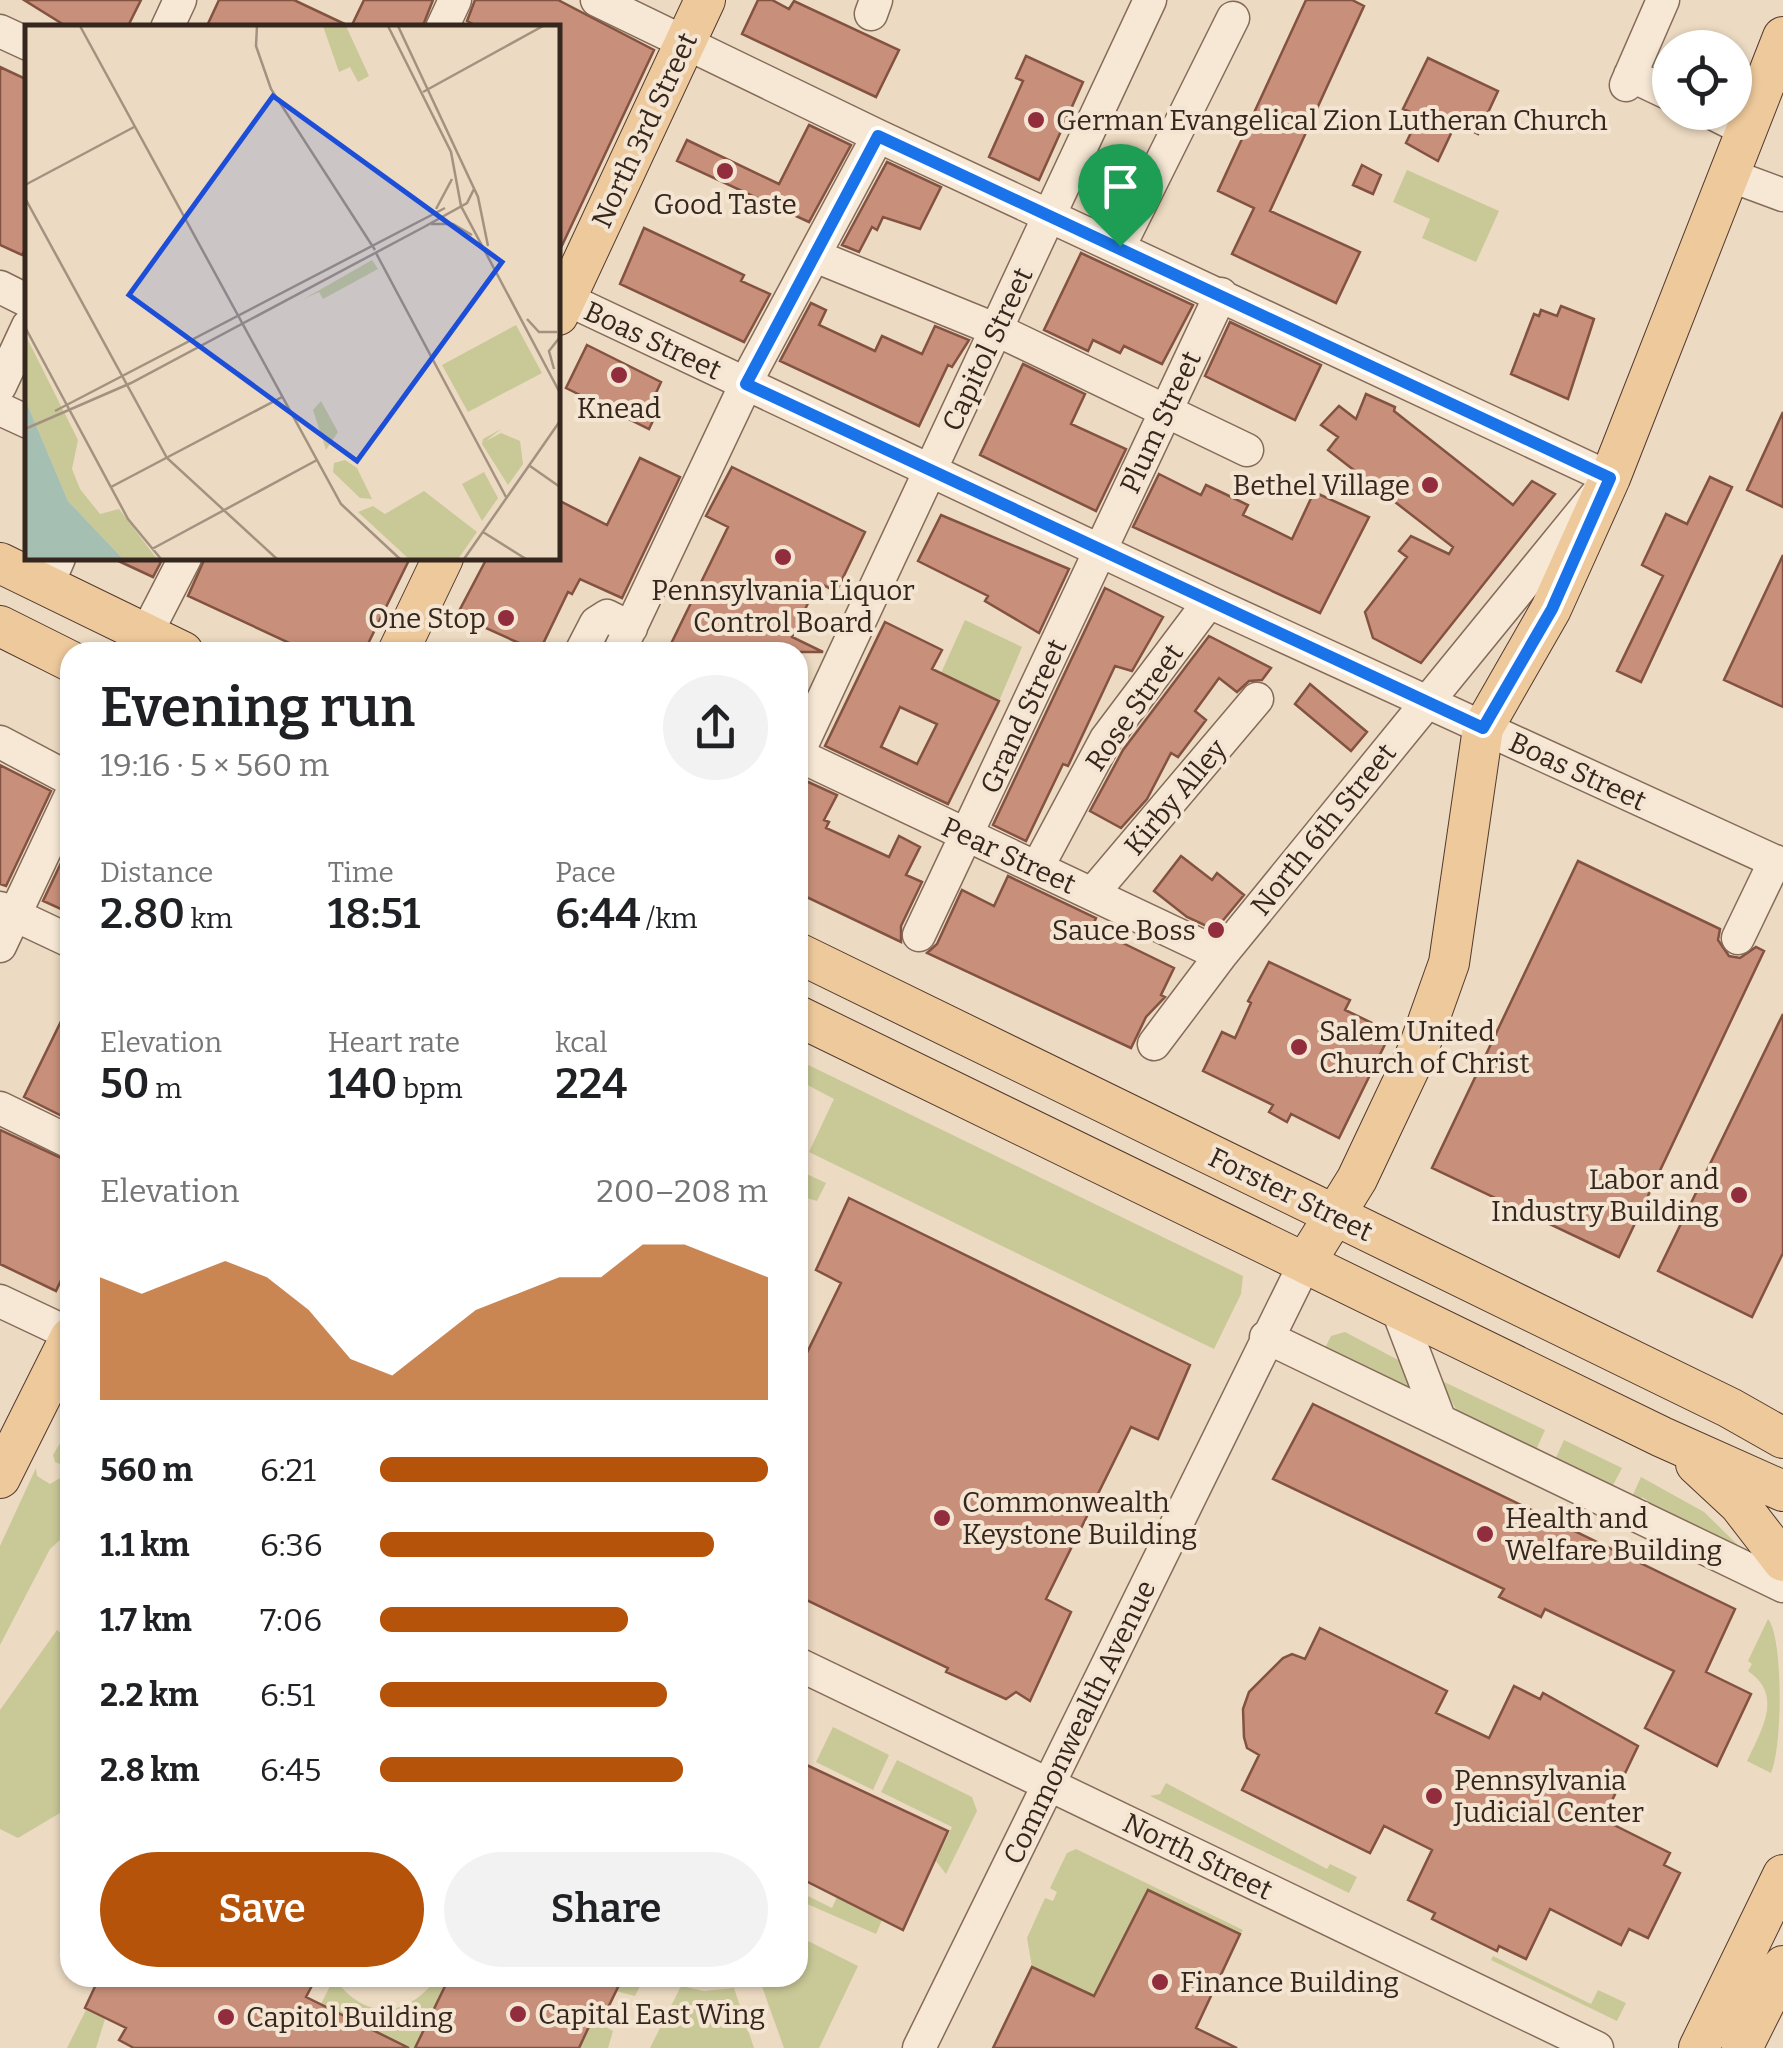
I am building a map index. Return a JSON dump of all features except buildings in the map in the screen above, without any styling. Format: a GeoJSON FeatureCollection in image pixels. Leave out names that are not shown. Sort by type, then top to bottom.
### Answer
{"type":"FeatureCollection","features":[{"type":"Feature","properties":{"kind":"main road","name":"North 3rd Street"},"geometry":{"type":"LineString","coordinates":[[560,303],[705,0]]}},
{"type":"Feature","properties":{"kind":"main road","name":"North 6th Street"},"geometry":{"type":"LineString","coordinates":[[1752,115],[1783,38]]}},
{"type":"Feature","properties":{"kind":"main road","name":"North 6th Street"},"geometry":{"type":"LineString","coordinates":[[1483,728],[1552,609],[1610,478],[1746,130]]}},
{"type":"Feature","properties":{"kind":"main road"},"geometry":{"type":"LineString","coordinates":[[412,642],[442,560]]}},
{"type":"Feature","properties":{"kind":"main road"},"geometry":{"type":"LineString","coordinates":[[0,563],[53,572],[162,642]]}},
{"type":"Feature","properties":{"kind":"main road"},"geometry":{"type":"LineString","coordinates":[[0,626],[60,655]]}},
{"type":"Feature","properties":{"kind":"main road","name":"Commonwealth Avenue"},"geometry":{"type":"LineString","coordinates":[[1305,1264],[1335,1215],[1418,1050],[1449,963],[1483,728]]}},
{"type":"Feature","properties":{"kind":"main road","name":"Forster Street"},"geometry":{"type":"LineString","coordinates":[[808,958],[1730,1408],[1783,1438]]}},
{"type":"Feature","properties":{"kind":"main road","name":"Forster Street"},"geometry":{"type":"LineString","coordinates":[[808,1021],[1662,1437],[1783,1490]]}},
{"type":"Feature","properties":{"kind":"main road"},"geometry":{"type":"LineString","coordinates":[[0,1478],[60,1356]]}},
{"type":"Feature","properties":{"kind":"main road"},"geometry":{"type":"LineString","coordinates":[[1730,1408],[1783,1425]]}},
{"type":"Feature","properties":{"kind":"main road"},"geometry":{"type":"LineString","coordinates":[[1662,1437],[1715,1479],[1783,1560]]}},
{"type":"Feature","properties":{"kind":"main road"},"geometry":{"type":"LineString","coordinates":[[1699,2048],[1783,1875]]}},
{"type":"Feature","properties":{"kind":"main road"},"geometry":{"type":"LineString","coordinates":[[1742,2048],[1783,1966]]}},
{"type":"Feature","properties":{"kind":"street"},"geometry":{"type":"LineString","coordinates":[[168,25],[180,0]]}},
{"type":"Feature","properties":{"kind":"street"},"geometry":{"type":"LineString","coordinates":[[443,25],[455,0]]}},
{"type":"Feature","properties":{"kind":"street"},"geometry":{"type":"LineString","coordinates":[[597,0],[878,136],[1610,478]]}},
{"type":"Feature","properties":{"kind":"street","name":"Capitol Street"},"geometry":{"type":"LineString","coordinates":[[808,733],[1150,0]]}},
{"type":"Feature","properties":{"kind":"street"},"geometry":{"type":"LineString","coordinates":[[1652,88],[1628,80],[1664,0]]}},
{"type":"Feature","properties":{"kind":"street"},"geometry":{"type":"LineString","coordinates":[[1120,246],[1232,18]]}},
{"type":"Feature","properties":{"kind":"street"},"geometry":{"type":"LineString","coordinates":[[0,31],[25,43]]}},
{"type":"Feature","properties":{"kind":"street"},"geometry":{"type":"LineString","coordinates":[[586,642],[596,623],[607,616],[625,640],[746,384],[878,136]]}},
{"type":"Feature","properties":{"kind":"street"},"geometry":{"type":"LineString","coordinates":[[1729,175],[1783,195]]}},
{"type":"Feature","properties":{"kind":"street"},"geometry":{"type":"LineString","coordinates":[[816,256],[997,330],[1247,450]]}},
{"type":"Feature","properties":{"kind":"street"},"geometry":{"type":"LineString","coordinates":[[0,287],[25,300]]}},
{"type":"Feature","properties":{"kind":"street","name":"Plum Street"},"geometry":{"type":"LineString","coordinates":[[1100,551],[1220,294]]}},
{"type":"Feature","properties":{"kind":"street","name":"Boas Street"},"geometry":{"type":"LineString","coordinates":[[560,303],[746,384],[1208,602],[1779,863]]}},
{"type":"Feature","properties":{"kind":"street"},"geometry":{"type":"LineString","coordinates":[[0,386],[25,332]]}},
{"type":"Feature","properties":{"kind":"street"},"geometry":{"type":"LineString","coordinates":[[0,409],[25,421]]}},
{"type":"Feature","properties":{"kind":"street","name":"North 6th Street"},"geometry":{"type":"LineString","coordinates":[[1154,1044],[1221,954],[1610,478]]}},
{"type":"Feature","properties":{"kind":"street","name":"Grand Street"},"geometry":{"type":"LineString","coordinates":[[919,936],[1100,551]]}},
{"type":"Feature","properties":{"kind":"street"},"geometry":{"type":"LineString","coordinates":[[146,634],[184,560]]}},
{"type":"Feature","properties":{"kind":"street","name":"Rose Street"},"geometry":{"type":"LineString","coordinates":[[1037,868],[1106,739],[1208,602]]}},
{"type":"Feature","properties":{"kind":"street","name":"Kirby Alley"},"geometry":{"type":"LineString","coordinates":[[1092,894],[1257,699]]}},
{"type":"Feature","properties":{"kind":"street"},"geometry":{"type":"LineString","coordinates":[[0,742],[60,774]]}},
{"type":"Feature","properties":{"kind":"street","name":"Pear Street"},"geometry":{"type":"LineString","coordinates":[[808,759],[1221,954]]}},
{"type":"Feature","properties":{"kind":"street"},"geometry":{"type":"LineString","coordinates":[[0,946],[7,912],[60,816]]}},
{"type":"Feature","properties":{"kind":"street"},"geometry":{"type":"LineString","coordinates":[[1738,938],[1779,863]]}},
{"type":"Feature","properties":{"kind":"street"},"geometry":{"type":"LineString","coordinates":[[7,912],[60,936]]}},
{"type":"Feature","properties":{"kind":"street"},"geometry":{"type":"LineString","coordinates":[[0,1108],[60,1137]]}},
{"type":"Feature","properties":{"kind":"street","name":"Commonwealth Avenue"},"geometry":{"type":"LineString","coordinates":[[919,2048],[1305,1264]]}},
{"type":"Feature","properties":{"kind":"street"},"geometry":{"type":"LineString","coordinates":[[0,1301],[60,1331]]}},
{"type":"Feature","properties":{"kind":"street"},"geometry":{"type":"LineString","coordinates":[[1397,1308],[1440,1421]]}},
{"type":"Feature","properties":{"kind":"street"},"geometry":{"type":"LineString","coordinates":[[1266,1338],[1783,1586]]}},
{"type":"Feature","properties":{"kind":"street","name":"North Street"},"geometry":{"type":"LineString","coordinates":[[808,1669],[1597,2048]]}},
{"type":"Feature","properties":{"kind":"shaded area"},"geometry":{"type":"Polygon","coordinates":[[[1407,170],[1499,211],[1476,262],[1422,238],[1430,219],[1393,202],[1407,170]]]}},
{"type":"Feature","properties":{"kind":"shaded area"},"geometry":{"type":"Polygon","coordinates":[[[965,620],[1022,647],[999,701],[941,673],[965,620]]]}},
{"type":"Feature","properties":{"kind":"shaded area"},"geometry":{"type":"Polygon","coordinates":[[[808,1065],[1243,1276],[1241,1294],[1214,1349],[809,1152],[834,1099],[808,1085],[808,1065]]]}},
{"type":"Feature","properties":{"kind":"shaded area"},"geometry":{"type":"Polygon","coordinates":[[[808,1175],[826,1183],[817,1201],[808,1198],[808,1175]]]}},
{"type":"Feature","properties":{"kind":"shaded area"},"geometry":{"type":"Polygon","coordinates":[[[1345,1332],[1404,1363],[1414,1390],[1324,1350],[1331,1336],[1345,1332]]]}},
{"type":"Feature","properties":{"kind":"shaded area"},"geometry":{"type":"Polygon","coordinates":[[[1440,1380],[1545,1430],[1535,1452],[1457,1411],[1440,1380]]]}},
{"type":"Feature","properties":{"kind":"shaded area"},"geometry":{"type":"Polygon","coordinates":[[[1564,1440],[1622,1468],[1611,1489],[1554,1462],[1564,1440]]]}},
{"type":"Feature","properties":{"kind":"shaded area"},"geometry":{"type":"Polygon","coordinates":[[[60,1443],[60,1464],[53,1455],[60,1443]]]}},
{"type":"Feature","properties":{"kind":"shaded area"},"geometry":{"type":"Polygon","coordinates":[[[36,1468],[37,1476],[50,1484],[60,1478],[60,1540],[50,1549],[0,1645],[0,1546],[36,1468]]]}},
{"type":"Feature","properties":{"kind":"shaded area"},"geometry":{"type":"Polygon","coordinates":[[[1641,1477],[1704,1512],[1747,1554],[1644,1505],[1647,1500],[1642,1497],[1639,1502],[1631,1499],[1641,1477]]]}},
{"type":"Feature","properties":{"kind":"shaded area"},"geometry":{"type":"Polygon","coordinates":[[[1768,1619],[1776,1646],[1780,1692],[1778,1740],[1771,1773],[1747,1761],[1767,1712],[1765,1690],[1748,1671],[1752,1664],[1748,1661],[1768,1619]]]}},
{"type":"Feature","properties":{"kind":"shaded area"},"geometry":{"type":"Polygon","coordinates":[[[57,1630],[60,1813],[18,1838],[0,1829],[0,1710],[57,1630]]]}},
{"type":"Feature","properties":{"kind":"shaded area"},"geometry":{"type":"Polygon","coordinates":[[[833,1727],[889,1755],[873,1790],[816,1762],[833,1727]]]}},
{"type":"Feature","properties":{"kind":"shaded area"},"geometry":{"type":"Polygon","coordinates":[[[897,1760],[972,1797],[977,1811],[946,1874],[936,1861],[952,1827],[881,1792],[897,1760]]]}},
{"type":"Feature","properties":{"kind":"shaded area"},"geometry":{"type":"Polygon","coordinates":[[[1166,1783],[1327,1869],[1330,1864],[1357,1877],[1349,1893],[1150,1796],[1160,1794],[1166,1783]]]}},
{"type":"Feature","properties":{"kind":"shaded area"},"geometry":{"type":"Polygon","coordinates":[[[1076,1849],[1243,1930],[1240,1934],[1148,1890],[1094,1996],[1032,1967],[1027,1938],[1045,1898],[1053,1901],[1057,1892],[1050,1888],[1067,1853],[1076,1849]]]}},
{"type":"Feature","properties":{"kind":"shaded area"},"geometry":{"type":"Polygon","coordinates":[[[808,1896],[832,1908],[837,1897],[882,1920],[876,1934],[808,1904],[808,1896]]]}},
{"type":"Feature","properties":{"kind":"shaded area"},"geometry":{"type":"Polygon","coordinates":[[[808,1941],[858,1966],[819,2048],[784,2048],[762,1987],[808,1987],[808,1941]]]}},
{"type":"Feature","properties":{"kind":"shaded area"},"geometry":{"type":"Polygon","coordinates":[[[1493,1956],[1591,2004],[1598,1990],[1626,2003],[1617,2021],[1491,1960],[1493,1956]]]}},
{"type":"Feature","properties":{"kind":"shaded area"},"geometry":{"type":"Polygon","coordinates":[[[330,1987],[342,1987],[357,2001],[382,2009],[408,2004],[429,1987],[444,1988],[415,2048],[321,2004],[330,1987]]]}},
{"type":"Feature","properties":{"kind":"shaded area"},"geometry":{"type":"Polygon","coordinates":[[[618,1987],[640,1987],[635,1996],[616,1991],[618,1987]]]}},
{"type":"Feature","properties":{"kind":"shaded area"},"geometry":{"type":"Polygon","coordinates":[[[680,1987],[686,1987],[704,1991],[734,1988],[754,2048],[650,2048],[680,1987]]]}},
{"type":"Feature","properties":{"kind":"shaded area"},"geometry":{"type":"Polygon","coordinates":[[[86,2010],[105,2019],[96,2048],[67,2048],[86,2010]]]}},
{"type":"Feature","properties":{"kind":"shaded area"},"geometry":{"type":"Polygon","coordinates":[[[593,2020],[613,2031],[608,2048],[579,2048],[593,2020]]]}},
{"type":"Feature","properties":{"kind":"place","name":"German Evangelical Zion Lutheran Church"},"geometry":{"type":"Point","coordinates":[1036,120]}},
{"type":"Feature","properties":{"kind":"place","name":"Good Taste"},"geometry":{"type":"Point","coordinates":[725,171]}},
{"type":"Feature","properties":{"kind":"place","name":"Knead"},"geometry":{"type":"Point","coordinates":[619,375]}},
{"type":"Feature","properties":{"kind":"place","name":"Bethel Village"},"geometry":{"type":"Point","coordinates":[1430,485]}},
{"type":"Feature","properties":{"kind":"place","name":"Pennsylvania Liquor Control Board"},"geometry":{"type":"Point","coordinates":[783,557]}},
{"type":"Feature","properties":{"kind":"place","name":"One Stop"},"geometry":{"type":"Point","coordinates":[506,618]}},
{"type":"Feature","properties":{"kind":"place","name":"Sauce Boss"},"geometry":{"type":"Point","coordinates":[1216,930]}},
{"type":"Feature","properties":{"kind":"place","name":"Salem United Church of Christ"},"geometry":{"type":"Point","coordinates":[1299,1047]}},
{"type":"Feature","properties":{"kind":"place","name":"Labor and Industry Building"},"geometry":{"type":"Point","coordinates":[1739,1195]}},
{"type":"Feature","properties":{"kind":"place","name":"Commonwealth Keystone Building"},"geometry":{"type":"Point","coordinates":[942,1518]}},
{"type":"Feature","properties":{"kind":"place","name":"Health and Welfare Building"},"geometry":{"type":"Point","coordinates":[1485,1534]}},
{"type":"Feature","properties":{"kind":"place","name":"Pennsylvania Judicial Center"},"geometry":{"type":"Point","coordinates":[1434,1796]}},
{"type":"Feature","properties":{"kind":"place","name":"Finance Building"},"geometry":{"type":"Point","coordinates":[1160,1982]}},
{"type":"Feature","properties":{"kind":"place","name":"Capital East Wing"},"geometry":{"type":"Point","coordinates":[518,2014]}},
{"type":"Feature","properties":{"kind":"place","name":"Capitol Building"},"geometry":{"type":"Point","coordinates":[226,2017]}},
{"type":"Feature","properties":{"kind":"route"},"geometry":{"type":"LineString","coordinates":[[878,136],[1120,246],[1610,478],[1552,609],[1483,728],[746,384],[878,136]]}}]}
